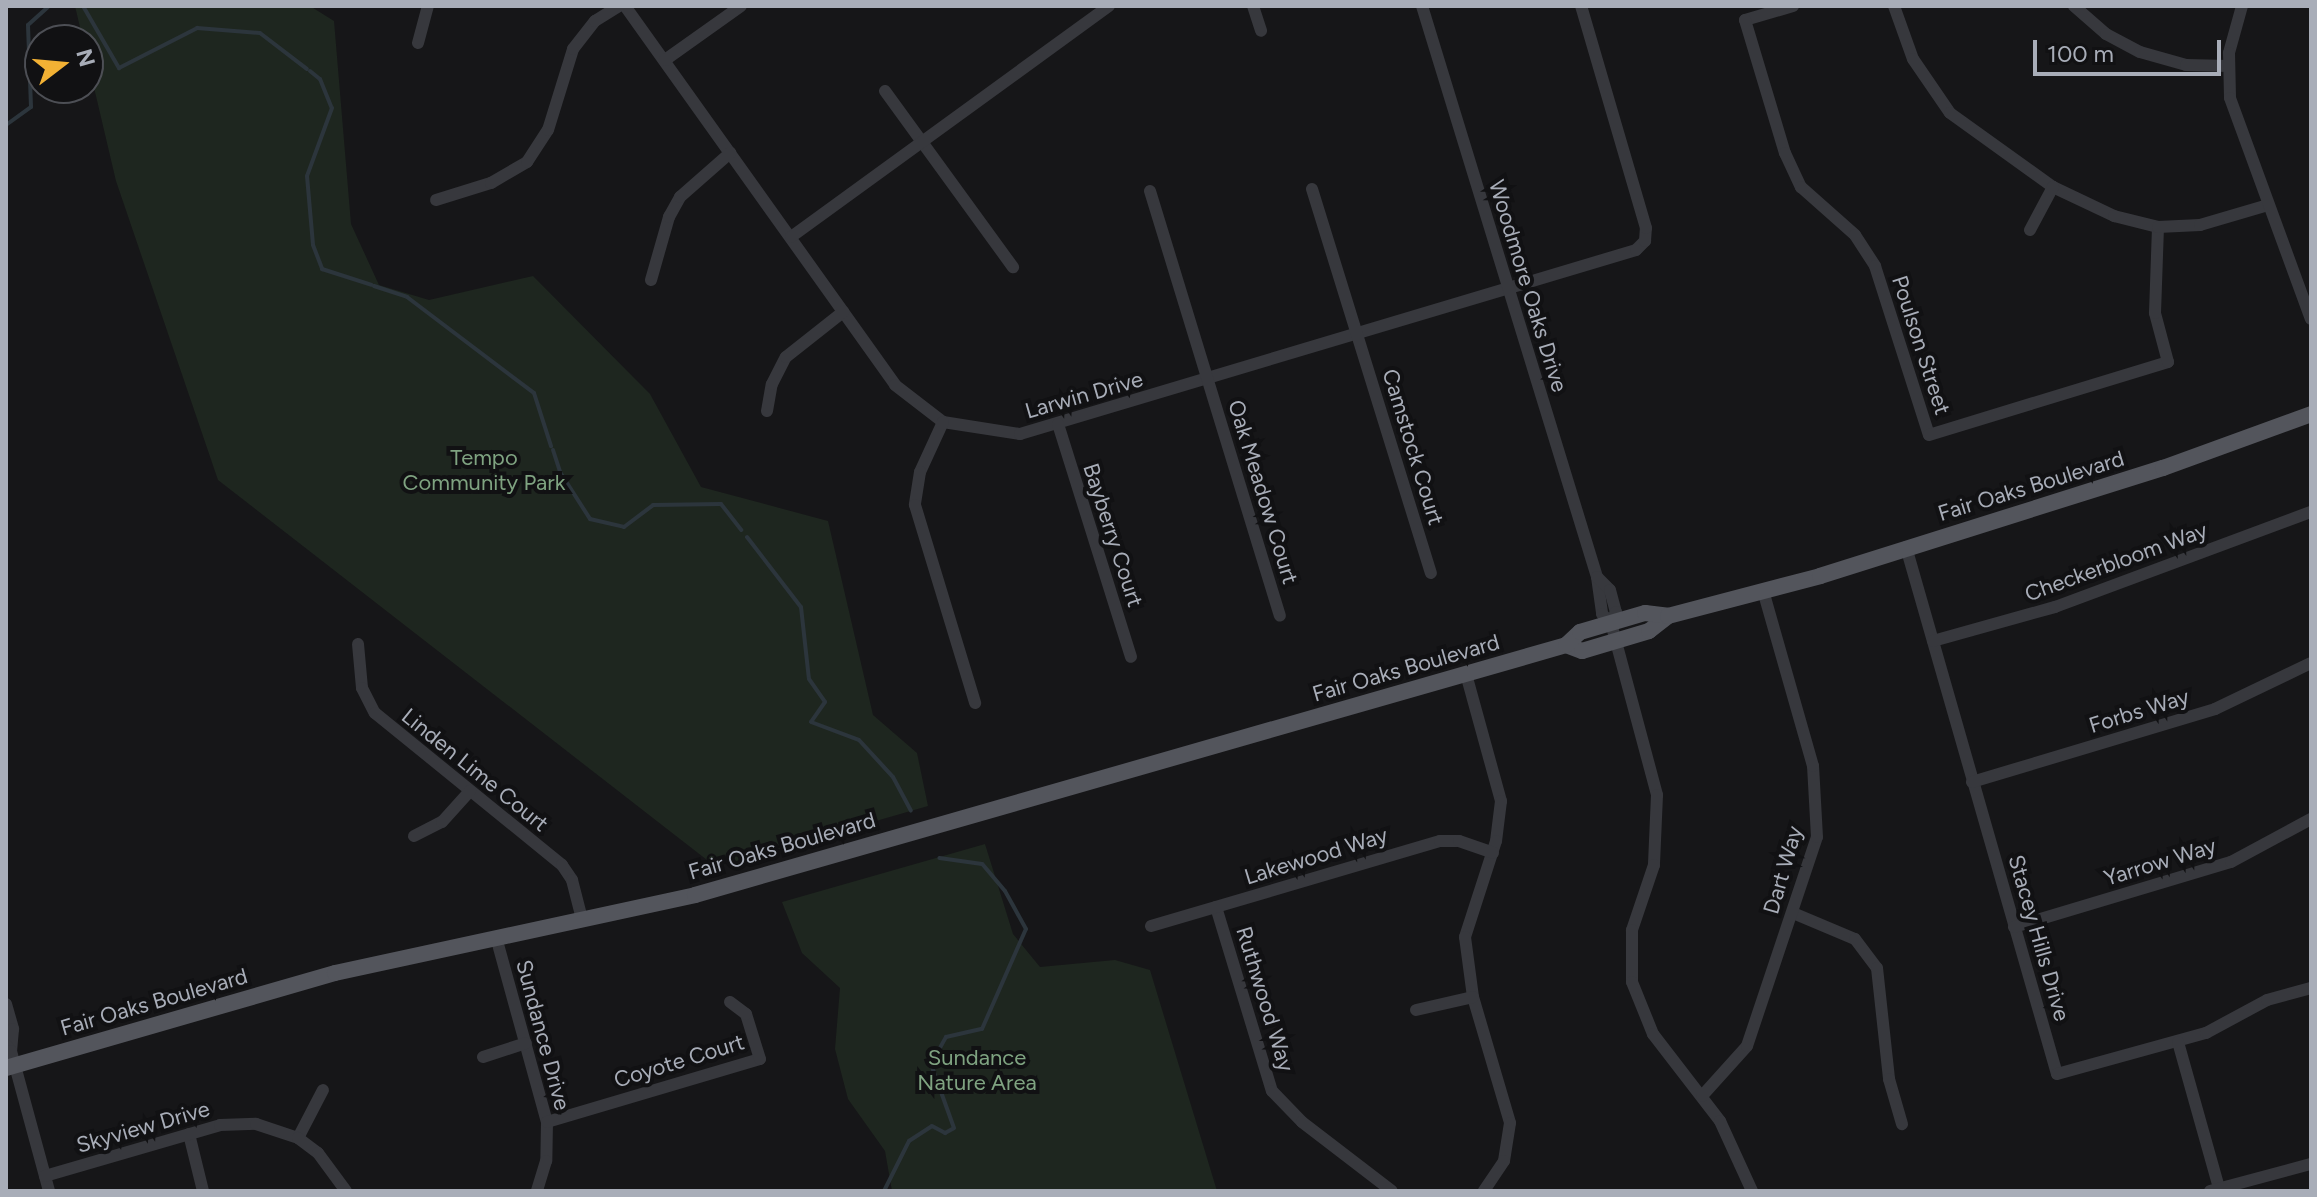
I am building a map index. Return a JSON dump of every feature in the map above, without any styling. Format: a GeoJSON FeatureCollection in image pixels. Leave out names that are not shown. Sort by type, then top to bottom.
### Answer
{"type":"FeatureCollection","features":[{"type":"Feature","properties":{"kind":"main road","name":"Fair Oaks Boulevard"},"geometry":{"type":"LineString","coordinates":[[10,1058],[335,973],[695,895],[1566,645],[1580,632],[1645,613],[1668,616],[1763,591],[2150,472],[2311,414]]}},
{"type":"Feature","properties":{"kind":"main road","name":"Fair Oaks Boulevard"},"geometry":{"type":"LineString","coordinates":[[1566,645],[1582,651],[1649,631],[1668,616]]}},
{"type":"Feature","properties":{"kind":"street"},"geometry":{"type":"LineString","coordinates":[[418,43],[428,6]]}},
{"type":"Feature","properties":{"kind":"street"},"geometry":{"type":"LineString","coordinates":[[436,200],[501,179],[527,162],[548,130],[573,49],[595,21],[622,6]]}},
{"type":"Feature","properties":{"kind":"street","name":"Larwin Drive"},"geometry":{"type":"LineString","coordinates":[[622,6],[665,60],[895,385],[943,422],[1020,434],[1209,380],[1506,286],[1636,250],[1645,241],[1646,228],[1581,6]]}},
{"type":"Feature","properties":{"kind":"street"},"geometry":{"type":"LineString","coordinates":[[665,60],[741,6]]}},
{"type":"Feature","properties":{"kind":"street"},"geometry":{"type":"LineString","coordinates":[[791,237],[1109,6]]}},
{"type":"Feature","properties":{"kind":"street"},"geometry":{"type":"LineString","coordinates":[[1253,6],[1261,31]]}},
{"type":"Feature","properties":{"kind":"street","name":"Woodmore Oaks Drive"},"geometry":{"type":"LineString","coordinates":[[1422,6],[1597,577],[1602,614],[1611,623],[1649,751],[1659,819],[1654,865],[1632,930],[1632,982],[1653,1034],[1702,1096],[1735,1150],[1752,1191]]}},
{"type":"Feature","properties":{"kind":"street","name":"Poulson Street"},"geometry":{"type":"LineString","coordinates":[[1793,6],[1745,20],[1785,153],[1801,187],[1855,235],[1875,266],[1929,435],[2168,362],[2155,313],[2158,227]]}},
{"type":"Feature","properties":{"kind":"street"},"geometry":{"type":"LineString","coordinates":[[1894,6],[1913,59],[1950,113],[2053,187],[2114,216],[2158,227],[2200,225],[2268,205]]}},
{"type":"Feature","properties":{"kind":"street"},"geometry":{"type":"LineString","coordinates":[[2074,6],[2106,34],[2140,52],[2186,65],[2229,66]]}},
{"type":"Feature","properties":{"kind":"street"},"geometry":{"type":"LineString","coordinates":[[2242,6],[2229,66],[2237,124],[2310,314]]}},
{"type":"Feature","properties":{"kind":"street"},"geometry":{"type":"LineString","coordinates":[[885,91],[1013,267]]}},
{"type":"Feature","properties":{"kind":"street"},"geometry":{"type":"LineString","coordinates":[[651,280],[669,217],[680,197],[730,153]]}},
{"type":"Feature","properties":{"kind":"street"},"geometry":{"type":"LineString","coordinates":[[2030,230],[2053,187]]}},
{"type":"Feature","properties":{"kind":"street","name":"Camstock Court"},"geometry":{"type":"LineString","coordinates":[[1312,189],[1431,573]]}},
{"type":"Feature","properties":{"kind":"street","name":"Oak Meadow Court"},"geometry":{"type":"LineString","coordinates":[[1150,191],[1280,616]]}},
{"type":"Feature","properties":{"kind":"street"},"geometry":{"type":"LineString","coordinates":[[767,411],[772,384],[786,357],[843,312]]}},
{"type":"Feature","properties":{"kind":"street"},"geometry":{"type":"LineString","coordinates":[[943,422],[920,472],[915,505],[975,703]]}},
{"type":"Feature","properties":{"kind":"street","name":"Bayberry Court"},"geometry":{"type":"LineString","coordinates":[[1058,424],[1131,657]]}},
{"type":"Feature","properties":{"kind":"street","name":"Checkerbloom Way"},"geometry":{"type":"LineString","coordinates":[[1933,641],[2055,607],[2311,512]]}},
{"type":"Feature","properties":{"kind":"street","name":"Stacey Hills Drive"},"geometry":{"type":"LineString","coordinates":[[1906,547],[2057,1074],[2178,1042]]}},
{"type":"Feature","properties":{"kind":"street","name":"Dart Way"},"geometry":{"type":"LineString","coordinates":[[1702,1096],[1747,1046],[1817,837],[1817,788],[1763,591]]}},
{"type":"Feature","properties":{"kind":"street","name":"Linden Lime Court"},"geometry":{"type":"LineString","coordinates":[[358,644],[362,688],[375,713],[562,865],[572,880],[582,919]]}},
{"type":"Feature","properties":{"kind":"street","name":"Forbs Way"},"geometry":{"type":"LineString","coordinates":[[1972,782],[2215,709],[2311,663]]}},
{"type":"Feature","properties":{"kind":"street"},"geometry":{"type":"LineString","coordinates":[[1466,674],[1501,801],[1493,853],[1465,937],[1473,997],[1510,1123],[1504,1161],[1484,1191]]}},
{"type":"Feature","properties":{"kind":"street"},"geometry":{"type":"LineString","coordinates":[[414,836],[442,822],[470,791]]}},
{"type":"Feature","properties":{"kind":"street","name":"Yarrow Way"},"geometry":{"type":"LineString","coordinates":[[2014,927],[2231,862],[2311,819]]}},
{"type":"Feature","properties":{"kind":"street","name":"Lakewood Way"},"geometry":{"type":"LineString","coordinates":[[1151,926],[1440,841],[1493,853]]}},
{"type":"Feature","properties":{"kind":"street","name":"Ruthwood Way"},"geometry":{"type":"LineString","coordinates":[[1216,907],[1272,1091],[1302,1122],[1392,1191]]}},
{"type":"Feature","properties":{"kind":"street"},"geometry":{"type":"LineString","coordinates":[[1793,913],[1855,939],[1877,968],[1889,1079],[1902,1124]]}},
{"type":"Feature","properties":{"kind":"street","name":"Sundance Drive"},"geometry":{"type":"LineString","coordinates":[[496,937],[547,1122],[546,1161],[537,1191]]}},
{"type":"Feature","properties":{"kind":"street"},"geometry":{"type":"LineString","coordinates":[[2311,988],[2267,1000],[2178,1042],[2214,1190],[2311,1164]]}},
{"type":"Feature","properties":{"kind":"street"},"geometry":{"type":"LineString","coordinates":[[1416,1010],[1473,997]]}},
{"type":"Feature","properties":{"kind":"street","name":"Coyote Court"},"geometry":{"type":"LineString","coordinates":[[547,1122],[760,1059],[746,1014],[730,1002]]}},
{"type":"Feature","properties":{"kind":"street"},"geometry":{"type":"LineString","coordinates":[[6,1006],[13,1029],[10,1058],[49,1191]]}},
{"type":"Feature","properties":{"kind":"street"},"geometry":{"type":"LineString","coordinates":[[483,1057],[526,1043]]}},
{"type":"Feature","properties":{"kind":"street"},"geometry":{"type":"LineString","coordinates":[[298,1138],[323,1090]]}},
{"type":"Feature","properties":{"kind":"street","name":"Skyview Drive"},"geometry":{"type":"LineString","coordinates":[[45,1176],[220,1125],[256,1124],[298,1138],[332,1167],[346,1191]]}},
{"type":"Feature","properties":{"kind":"street"},"geometry":{"type":"LineString","coordinates":[[189,1134],[203,1191]]}},
{"type":"Feature","properties":{"kind":"green space","name":"Tempo Community Park"},"geometry":{"type":"Polygon","coordinates":[[[75,6],[310,6],[334,21],[351,224],[379,285],[429,300],[533,276],[650,394],[701,487],[828,521],[873,715],[917,753],[928,806],[716,867],[218,480],[116,181],[98,104],[104,104],[104,24],[79,24],[75,6]]]}},
{"type":"Feature","properties":{"kind":"green space","name":"Sundance Nature Area"},"geometry":{"type":"Polygon","coordinates":[[[985,844],[1013,934],[1040,967],[1115,960],[1150,970],[1217,1191],[892,1191],[885,1151],[848,1099],[835,1049],[840,988],[802,953],[782,902],[985,844]]]}},
{"type":"Feature","properties":{"kind":"waterway"},"geometry":{"type":"LineString","coordinates":[[6,125],[31,107],[28,25],[49,6]]}},
{"type":"Feature","properties":{"kind":"waterway"},"geometry":{"type":"LineString","coordinates":[[83,6],[119,68],[197,28],[260,33],[307,69]]}},
{"type":"Feature","properties":{"kind":"waterway"},"geometry":{"type":"LineString","coordinates":[[310,71],[320,79],[332,108],[307,176],[313,245],[322,269],[372,285]]}},
{"type":"Feature","properties":{"kind":"waterway"},"geometry":{"type":"LineString","coordinates":[[374,286],[407,297],[534,393],[551,446]]}},
{"type":"Feature","properties":{"kind":"waterway"},"geometry":{"type":"LineString","coordinates":[[553,450],[560,472],[590,519],[624,527],[653,505],[721,504],[741,530]]}},
{"type":"Feature","properties":{"kind":"waterway"},"geometry":{"type":"LineString","coordinates":[[747,537],[801,607],[809,679],[825,702],[811,722],[859,740],[893,777],[911,811]]}},
{"type":"Feature","properties":{"kind":"waterway"},"geometry":{"type":"LineString","coordinates":[[884,1191],[909,1141],[932,1126],[945,1133],[954,1128],[931,1064],[946,1037],[982,1029],[1026,929],[1005,891],[982,864],[939,858]]}}]}
